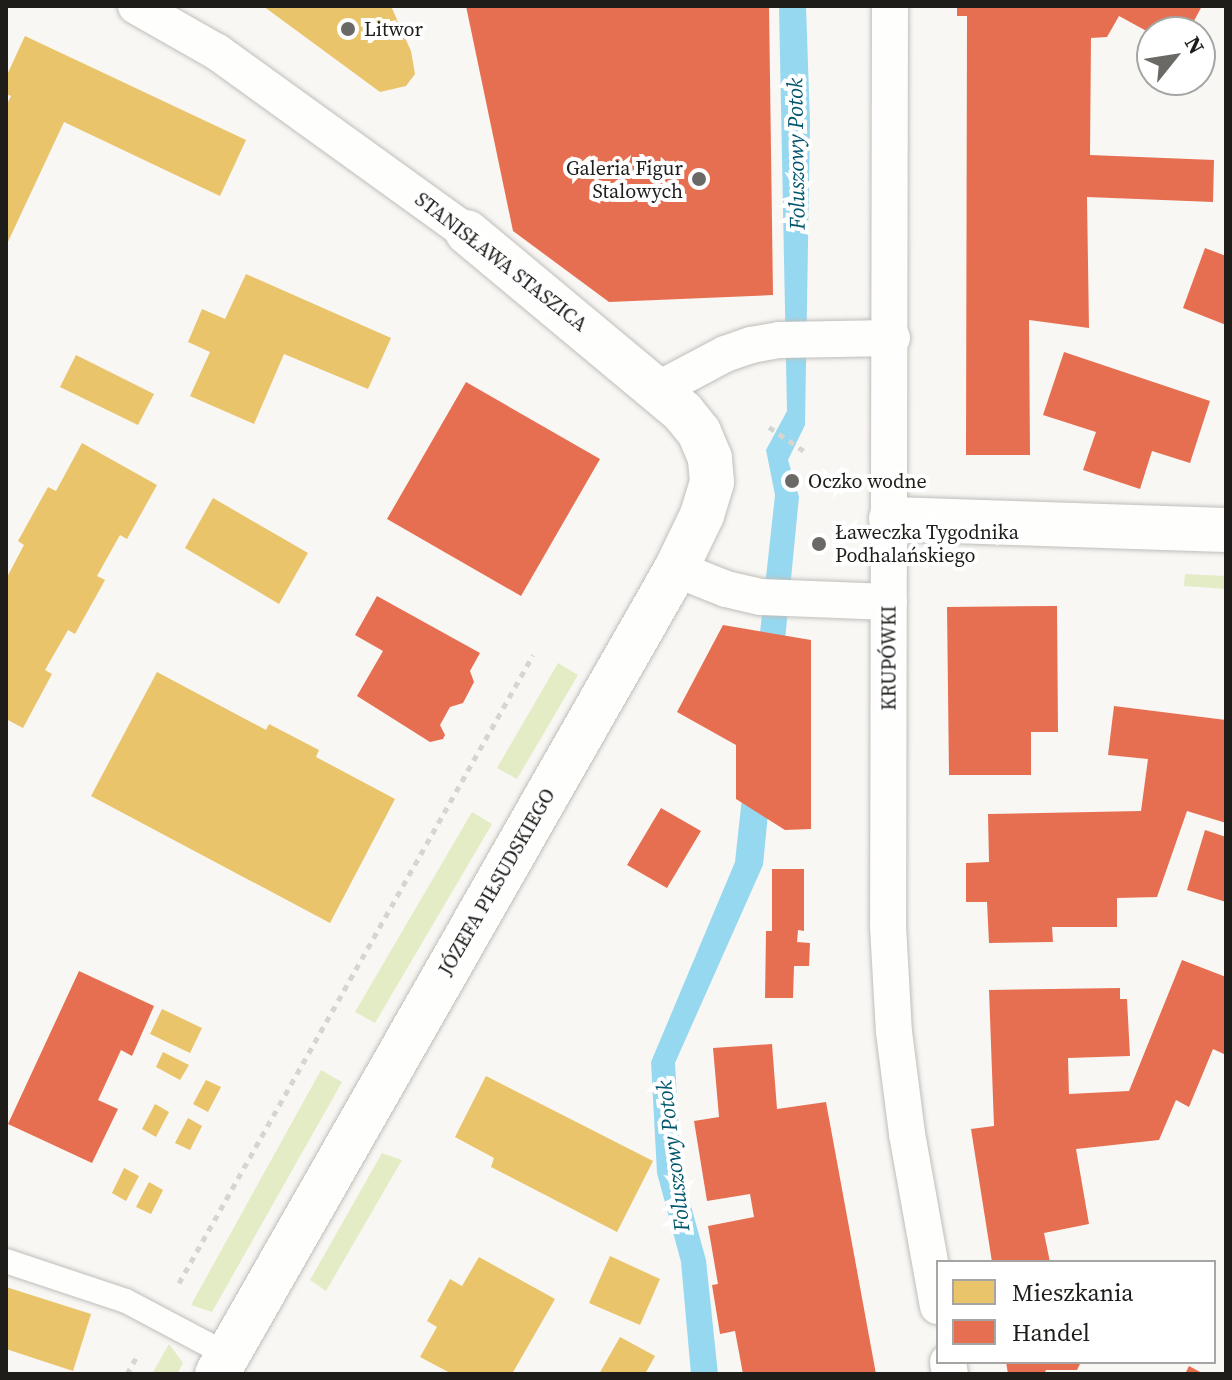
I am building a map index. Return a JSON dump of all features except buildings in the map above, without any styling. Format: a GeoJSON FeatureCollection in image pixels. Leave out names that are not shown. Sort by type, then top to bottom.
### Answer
{"type":"FeatureCollection","features":[{"type":"Feature","properties":{"kind":"street","name":"STANISŁAWA STASZICA"},"geometry":{"type":"LineString","coordinates":[[136,6],[217,52],[467,232],[659,389]]}},
{"type":"Feature","properties":{"kind":"street","name":"KRUPÓWKI"},"geometry":{"type":"LineString","coordinates":[[890,6],[892,338],[888,926],[894,1032],[907,1134],[936,1295]]}},
{"type":"Feature","properties":{"kind":"street"},"geometry":{"type":"LineString","coordinates":[[659,389],[751,345],[779,340],[892,338]]}},
{"type":"Feature","properties":{"kind":"street","name":"JÓZEFA PIŁSUDSKIEGO"},"geometry":{"type":"LineString","coordinates":[[223,1364],[676,569],[702,515],[712,482],[710,458],[699,432],[659,389]]}},
{"type":"Feature","properties":{"kind":"street"},"geometry":{"type":"LineString","coordinates":[[891,519],[1226,530]]}},
{"type":"Feature","properties":{"kind":"street"},"geometry":{"type":"LineString","coordinates":[[676,569],[726,589],[761,597],[889,602]]}},
{"type":"Feature","properties":{"kind":"lane"},"geometry":{"type":"LineString","coordinates":[[6,1261],[126,1301],[159,1318],[223,1364]]}},
{"type":"Feature","properties":{"kind":"path"},"geometry":{"type":"LineString","coordinates":[[769,427],[804,451]]}},
{"type":"Feature","properties":{"kind":"path"},"geometry":{"type":"LineString","coordinates":[[127,1374],[533,655]]}},
{"type":"Feature","properties":{"kind":"green space"},"geometry":{"type":"Polygon","coordinates":[[[1185,574],[1226,576],[1226,589],[1184,586],[1185,574]]]}},
{"type":"Feature","properties":{"kind":"green space"},"geometry":{"type":"Polygon","coordinates":[[[558,663],[578,675],[517,779],[497,768],[558,663]]]}},
{"type":"Feature","properties":{"kind":"green space"},"geometry":{"type":"Polygon","coordinates":[[[472,812],[492,824],[375,1023],[355,1012],[472,812]]]}},
{"type":"Feature","properties":{"kind":"green space"},"geometry":{"type":"Polygon","coordinates":[[[321,1070],[342,1082],[212,1312],[191,1305],[321,1070]]]}},
{"type":"Feature","properties":{"kind":"green space"},"geometry":{"type":"Polygon","coordinates":[[[382,1153],[402,1160],[326,1291],[310,1280],[382,1153]]]}},
{"type":"Feature","properties":{"kind":"green space"},"geometry":{"type":"Polygon","coordinates":[[[169,1344],[183,1363],[177,1374],[152,1374],[169,1344]]]}},
{"type":"Feature","properties":{"kind":"water","name":"Foluszowy Potok"},"geometry":{"type":"Polygon","coordinates":[[[779,6],[806,6],[810,123],[805,425],[788,460],[799,497],[763,865],[675,1063],[681,1170],[706,1260],[718,1374],[691,1374],[681,1262],[657,1173],[651,1062],[735,862],[775,495],[766,450],[787,411],[779,6]]]}},
{"type":"Feature","properties":{"kind":"place","name":"Litwor"},"geometry":{"type":"Point","coordinates":[348,29]}},
{"type":"Feature","properties":{"kind":"place","name":"Galeria Figur Stalowych"},"geometry":{"type":"Point","coordinates":[699,179]}},
{"type":"Feature","properties":{"kind":"place","name":"Oczko wodne"},"geometry":{"type":"Point","coordinates":[792,481]}},
{"type":"Feature","properties":{"kind":"place","name":"Ławeczka Tygodnika Podhalańskiego"},"geometry":{"type":"Point","coordinates":[819,544]}}]}
